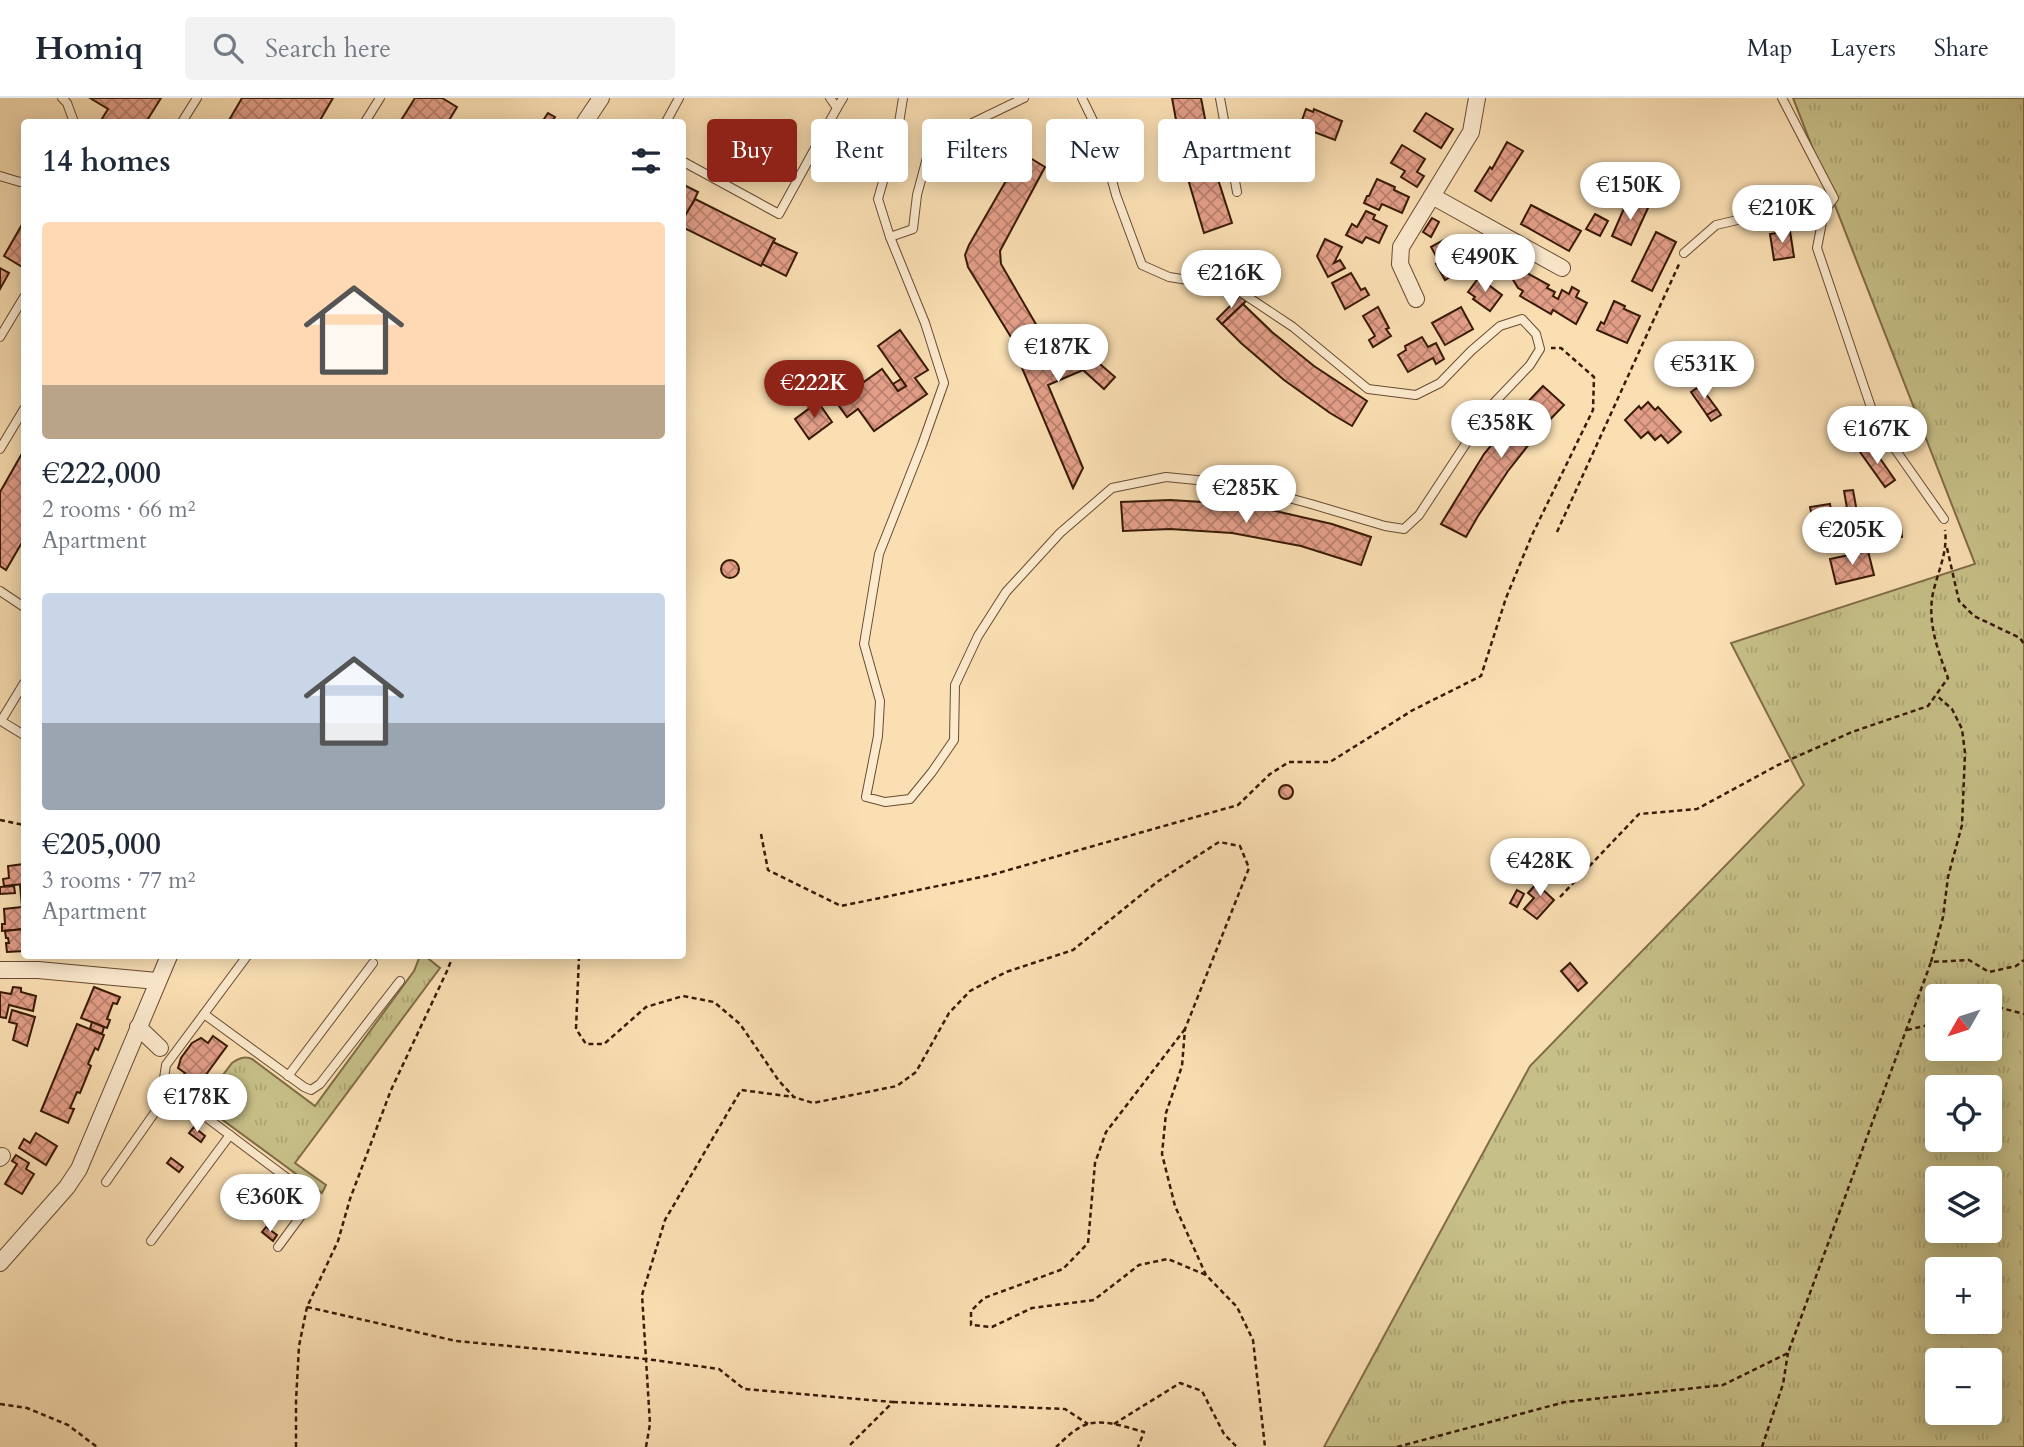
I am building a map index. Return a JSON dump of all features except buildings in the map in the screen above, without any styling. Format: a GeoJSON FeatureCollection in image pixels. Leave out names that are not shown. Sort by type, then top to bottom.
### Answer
{"type":"FeatureCollection","features":[{"type":"Feature","properties":{"kind":"street"},"geometry":{"type":"LineString","coordinates":[[587,119],[601,98]]}},
{"type":"Feature","properties":{"kind":"street"},"geometry":{"type":"LineString","coordinates":[[1416,299],[1400,264],[1401,247],[1471,132],[1477,98]]}},
{"type":"Feature","properties":{"kind":"street"},"geometry":{"type":"LineString","coordinates":[[1432,196],[1562,268]]}},
{"type":"Feature","properties":{"kind":"street"},"geometry":{"type":"LineString","coordinates":[[0,1263],[67,1187],[79,1169],[168,959]]}},
{"type":"Feature","properties":{"kind":"street"},"geometry":{"type":"LineString","coordinates":[[0,970],[38,970],[157,981]]}},
{"type":"Feature","properties":{"kind":"street"},"geometry":{"type":"LineString","coordinates":[[138,1027],[165,1054]]}},
{"type":"Feature","properties":{"kind":"lane"},"geometry":{"type":"LineString","coordinates":[[62,98],[67,103],[73,119]]}},
{"type":"Feature","properties":{"kind":"lane"},"geometry":{"type":"LineString","coordinates":[[184,119],[197,98]]}},
{"type":"Feature","properties":{"kind":"lane"},"geometry":{"type":"LineString","coordinates":[[367,119],[380,98]]}},
{"type":"Feature","properties":{"kind":"lane"},"geometry":{"type":"LineString","coordinates":[[668,119],[679,98]]}},
{"type":"Feature","properties":{"kind":"lane"},"geometry":{"type":"LineString","coordinates":[[830,98],[837,108]]}},
{"type":"Feature","properties":{"kind":"lane"},"geometry":{"type":"LineString","coordinates":[[686,163],[779,214],[843,98]]}},
{"type":"Feature","properties":{"kind":"lane"},"geometry":{"type":"LineString","coordinates":[[903,98],[898,129],[878,200],[925,323],[944,383],[878,554],[864,644],[880,701],[878,736],[866,797],[885,802],[910,799],[954,740],[955,685],[978,636],[1006,592],[1060,533],[1112,488],[1166,477],[1237,484],[1404,529],[1419,515],[1490,407],[1530,366],[1540,349],[1536,334],[1522,319],[1500,326],[1440,383],[1416,395],[1368,389],[1293,327],[1233,287],[1170,277],[1142,265],[1116,195],[1099,133],[1082,98]]}},
{"type":"Feature","properties":{"kind":"lane"},"geometry":{"type":"LineString","coordinates":[[890,237],[913,229],[916,194],[928,153],[968,125],[1024,98]]}},
{"type":"Feature","properties":{"kind":"lane"},"geometry":{"type":"LineString","coordinates":[[1220,98],[1237,192]]}},
{"type":"Feature","properties":{"kind":"lane"},"geometry":{"type":"LineString","coordinates":[[1782,98],[1834,198],[1824,212],[1817,248],[1875,422],[1944,519]]}},
{"type":"Feature","properties":{"kind":"lane"},"geometry":{"type":"LineString","coordinates":[[0,176],[21,182]]}},
{"type":"Feature","properties":{"kind":"lane"},"geometry":{"type":"LineString","coordinates":[[1685,253],[1716,225],[1772,212],[1824,212]]}},
{"type":"Feature","properties":{"kind":"lane"},"geometry":{"type":"LineString","coordinates":[[0,337],[21,302]]}},
{"type":"Feature","properties":{"kind":"lane"},"geometry":{"type":"LineString","coordinates":[[0,449],[21,414]]}},
{"type":"Feature","properties":{"kind":"lane"},"geometry":{"type":"LineString","coordinates":[[0,591],[21,605]]}},
{"type":"Feature","properties":{"kind":"lane"},"geometry":{"type":"LineString","coordinates":[[21,688],[1,721],[21,733]]}},
{"type":"Feature","properties":{"kind":"lane"},"geometry":{"type":"LineString","coordinates":[[106,1182],[160,1105],[166,1066],[165,1054],[204,1014],[245,959]]}},
{"type":"Feature","properties":{"kind":"lane"},"geometry":{"type":"LineString","coordinates":[[288,1076],[373,963]]}},
{"type":"Feature","properties":{"kind":"lane"},"geometry":{"type":"LineString","coordinates":[[204,1014],[288,1076],[312,1090],[400,981]]}},
{"type":"Feature","properties":{"kind":"lane"},"geometry":{"type":"LineString","coordinates":[[162,1084],[299,1187],[305,1196],[306,1209],[278,1247]]}},
{"type":"Feature","properties":{"kind":"lane"},"geometry":{"type":"LineString","coordinates":[[151,1241],[230,1135]]}},
{"type":"Feature","properties":{"kind":"path"},"geometry":{"type":"LineString","coordinates":[[1557,532],[1685,253]]}},
{"type":"Feature","properties":{"kind":"path"},"geometry":{"type":"LineString","coordinates":[[761,834],[768,870],[841,906],[991,874],[1238,805],[1270,774],[1289,762],[1330,762],[1413,710],[1481,676],[1506,598],[1592,410],[1594,377],[1560,348],[1540,349]]}},
{"type":"Feature","properties":{"kind":"path"},"geometry":{"type":"LineString","coordinates":[[1944,519],[1959,601],[1974,616],[2020,638],[2024,644]]}},
{"type":"Feature","properties":{"kind":"path"},"geometry":{"type":"LineString","coordinates":[[1560,897],[1639,814],[1697,809],[1778,765],[1852,732],[1928,706],[1948,678],[1934,637],[1932,596],[1947,544]]}},
{"type":"Feature","properties":{"kind":"path"},"geometry":{"type":"LineString","coordinates":[[1762,1447],[1783,1384],[1788,1353],[1907,1030],[1943,918],[1948,877],[1962,825],[1965,753],[1962,729],[1952,709],[1936,695]]}},
{"type":"Feature","properties":{"kind":"path"},"geometry":{"type":"LineString","coordinates":[[0,820],[21,824]]}},
{"type":"Feature","properties":{"kind":"path"},"geometry":{"type":"LineString","coordinates":[[646,1447],[650,1423],[642,1295],[665,1220],[741,1090],[794,1097],[813,1103],[897,1086],[916,1072],[949,1013],[970,991],[1006,972],[1073,950],[1157,882],[1219,842],[1240,846],[1249,868],[1185,1029],[1106,1132],[1096,1163],[1088,1243],[1062,1269],[984,1298],[971,1311],[971,1325],[992,1327],[1032,1308],[1094,1300],[1139,1265],[1168,1259],[1206,1275]]}},
{"type":"Feature","properties":{"kind":"path"},"geometry":{"type":"LineString","coordinates":[[296,1447],[299,1346],[307,1307],[338,1241],[350,1199],[391,1090],[452,959]]}},
{"type":"Feature","properties":{"kind":"path"},"geometry":{"type":"LineString","coordinates":[[579,959],[576,1029],[586,1044],[604,1044],[646,1007],[683,996],[714,1002],[740,1024],[779,1081],[794,1097]]}},
{"type":"Feature","properties":{"kind":"path"},"geometry":{"type":"LineString","coordinates":[[1931,962],[1969,960],[1989,972],[2015,966],[2024,960]]}},
{"type":"Feature","properties":{"kind":"path"},"geometry":{"type":"LineString","coordinates":[[2002,1008],[2024,1014]]}},
{"type":"Feature","properties":{"kind":"path"},"geometry":{"type":"LineString","coordinates":[[1907,1030],[1925,1026]]}},
{"type":"Feature","properties":{"kind":"path"},"geometry":{"type":"LineString","coordinates":[[1185,1029],[1182,1066],[1166,1113],[1162,1154],[1175,1206],[1206,1275],[1237,1307],[1253,1340],[1265,1447]]}},
{"type":"Feature","properties":{"kind":"path"},"geometry":{"type":"LineString","coordinates":[[307,1307],[456,1341],[719,1368],[744,1389],[893,1402],[1065,1409],[1088,1424]]}},
{"type":"Feature","properties":{"kind":"path"},"geometry":{"type":"LineString","coordinates":[[1397,1447],[1565,1402],[1723,1385],[1788,1353]]}},
{"type":"Feature","properties":{"kind":"path"},"geometry":{"type":"LineString","coordinates":[[1114,1424],[1180,1383],[1202,1391],[1224,1434],[1237,1447]]}},
{"type":"Feature","properties":{"kind":"path"},"geometry":{"type":"LineString","coordinates":[[848,1447],[893,1402]]}},
{"type":"Feature","properties":{"kind":"path"},"geometry":{"type":"LineString","coordinates":[[0,1404],[27,1408],[68,1425],[97,1447]]}},
{"type":"Feature","properties":{"kind":"path"},"geometry":{"type":"LineString","coordinates":[[1056,1447],[1088,1424],[1114,1424],[1144,1432],[1138,1447]]}},
{"type":"Feature","properties":{"kind":"green space"},"geometry":{"type":"Polygon","coordinates":[[[1793,98],[2024,98],[2024,1447],[1324,1447],[1530,1066],[1804,785],[1731,643],[1975,564],[1793,98]]]}},
{"type":"Feature","properties":{"kind":"green space"},"geometry":{"type":"Polygon","coordinates":[[[419,959],[429,959],[440,968],[295,1163],[326,1185],[322,1193],[201,1104],[232,1063],[246,1058],[252,1059],[315,1106],[414,971],[419,959]]]}}]}
